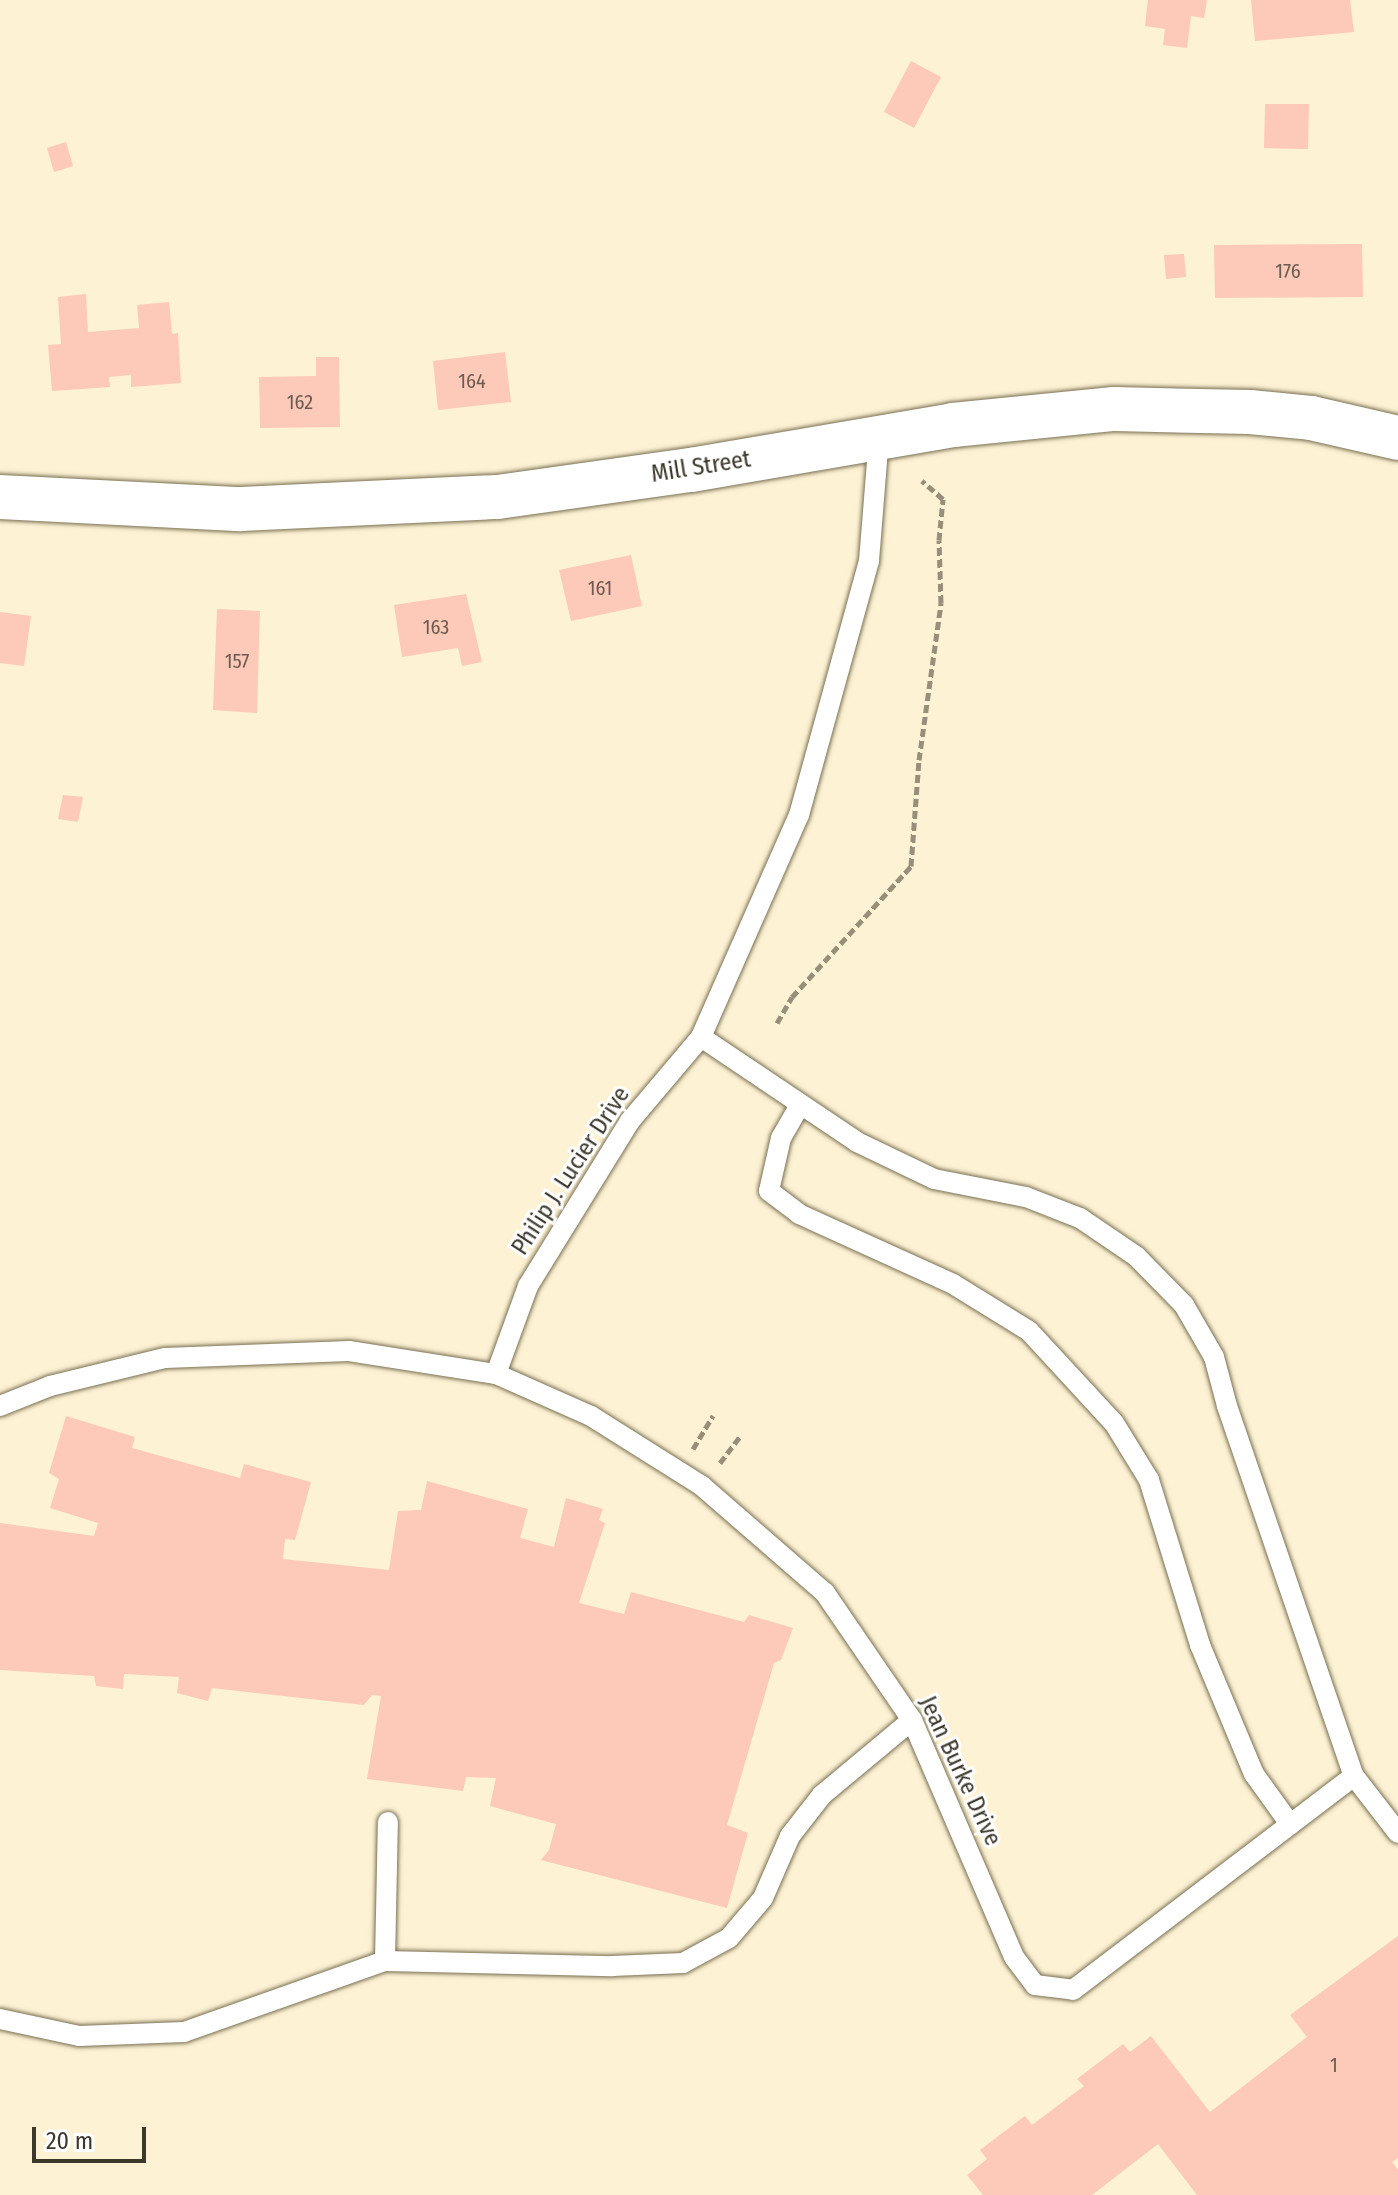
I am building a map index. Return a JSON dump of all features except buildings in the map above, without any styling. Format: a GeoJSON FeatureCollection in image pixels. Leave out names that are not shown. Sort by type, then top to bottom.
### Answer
{"type":"FeatureCollection","features":[{"type":"Feature","properties":{"kind":"street","name":"Mill Street"},"geometry":{"type":"LineString","coordinates":[[0,497],[241,509],[423,503],[498,497],[691,470],[879,436],[1114,409],[1177,409],[1311,418],[1398,438]]}},
{"type":"Feature","properties":{"kind":"lane","name":"Philip J. Lucier Drive"},"geometry":{"type":"LineString","coordinates":[[496,1374],[528,1286],[630,1121],[701,1037],[799,815],[869,561],[879,436]]}},
{"type":"Feature","properties":{"kind":"lane"},"geometry":{"type":"LineString","coordinates":[[701,1037],[857,1142],[934,1179],[1026,1197],[1080,1218],[1136,1256],[1184,1305],[1214,1357],[1227,1406],[1354,1776],[1398,1833]]}},
{"type":"Feature","properties":{"kind":"lane"},"geometry":{"type":"LineString","coordinates":[[800,1105],[781,1138],[769,1191],[799,1214],[953,1284],[1029,1331],[1114,1423],[1149,1480],[1200,1645],[1254,1774],[1290,1824]]}},
{"type":"Feature","properties":{"kind":"lane"},"geometry":{"type":"LineString","coordinates":[[0,1406],[50,1386],[165,1358],[349,1351],[496,1374]]}},
{"type":"Feature","properties":{"kind":"lane","name":"Jean Burke Drive"},"geometry":{"type":"LineString","coordinates":[[496,1374],[591,1416],[702,1486],[825,1593],[912,1720],[1014,1957],[1035,1985],[1073,1990],[1354,1776]]}},
{"type":"Feature","properties":{"kind":"lane"},"geometry":{"type":"LineString","coordinates":[[0,2019],[79,2036],[184,2032],[385,1961],[612,1966],[683,1963],[729,1938],[763,1898],[790,1836],[822,1795],[912,1720]]}},
{"type":"Feature","properties":{"kind":"lane"},"geometry":{"type":"LineString","coordinates":[[385,1961],[388,1822]]}},
{"type":"Feature","properties":{"kind":"path"},"geometry":{"type":"LineString","coordinates":[[777,1023],[792,997],[911,866],[919,760],[941,603],[939,540],[943,499],[922,481]]}}]}
